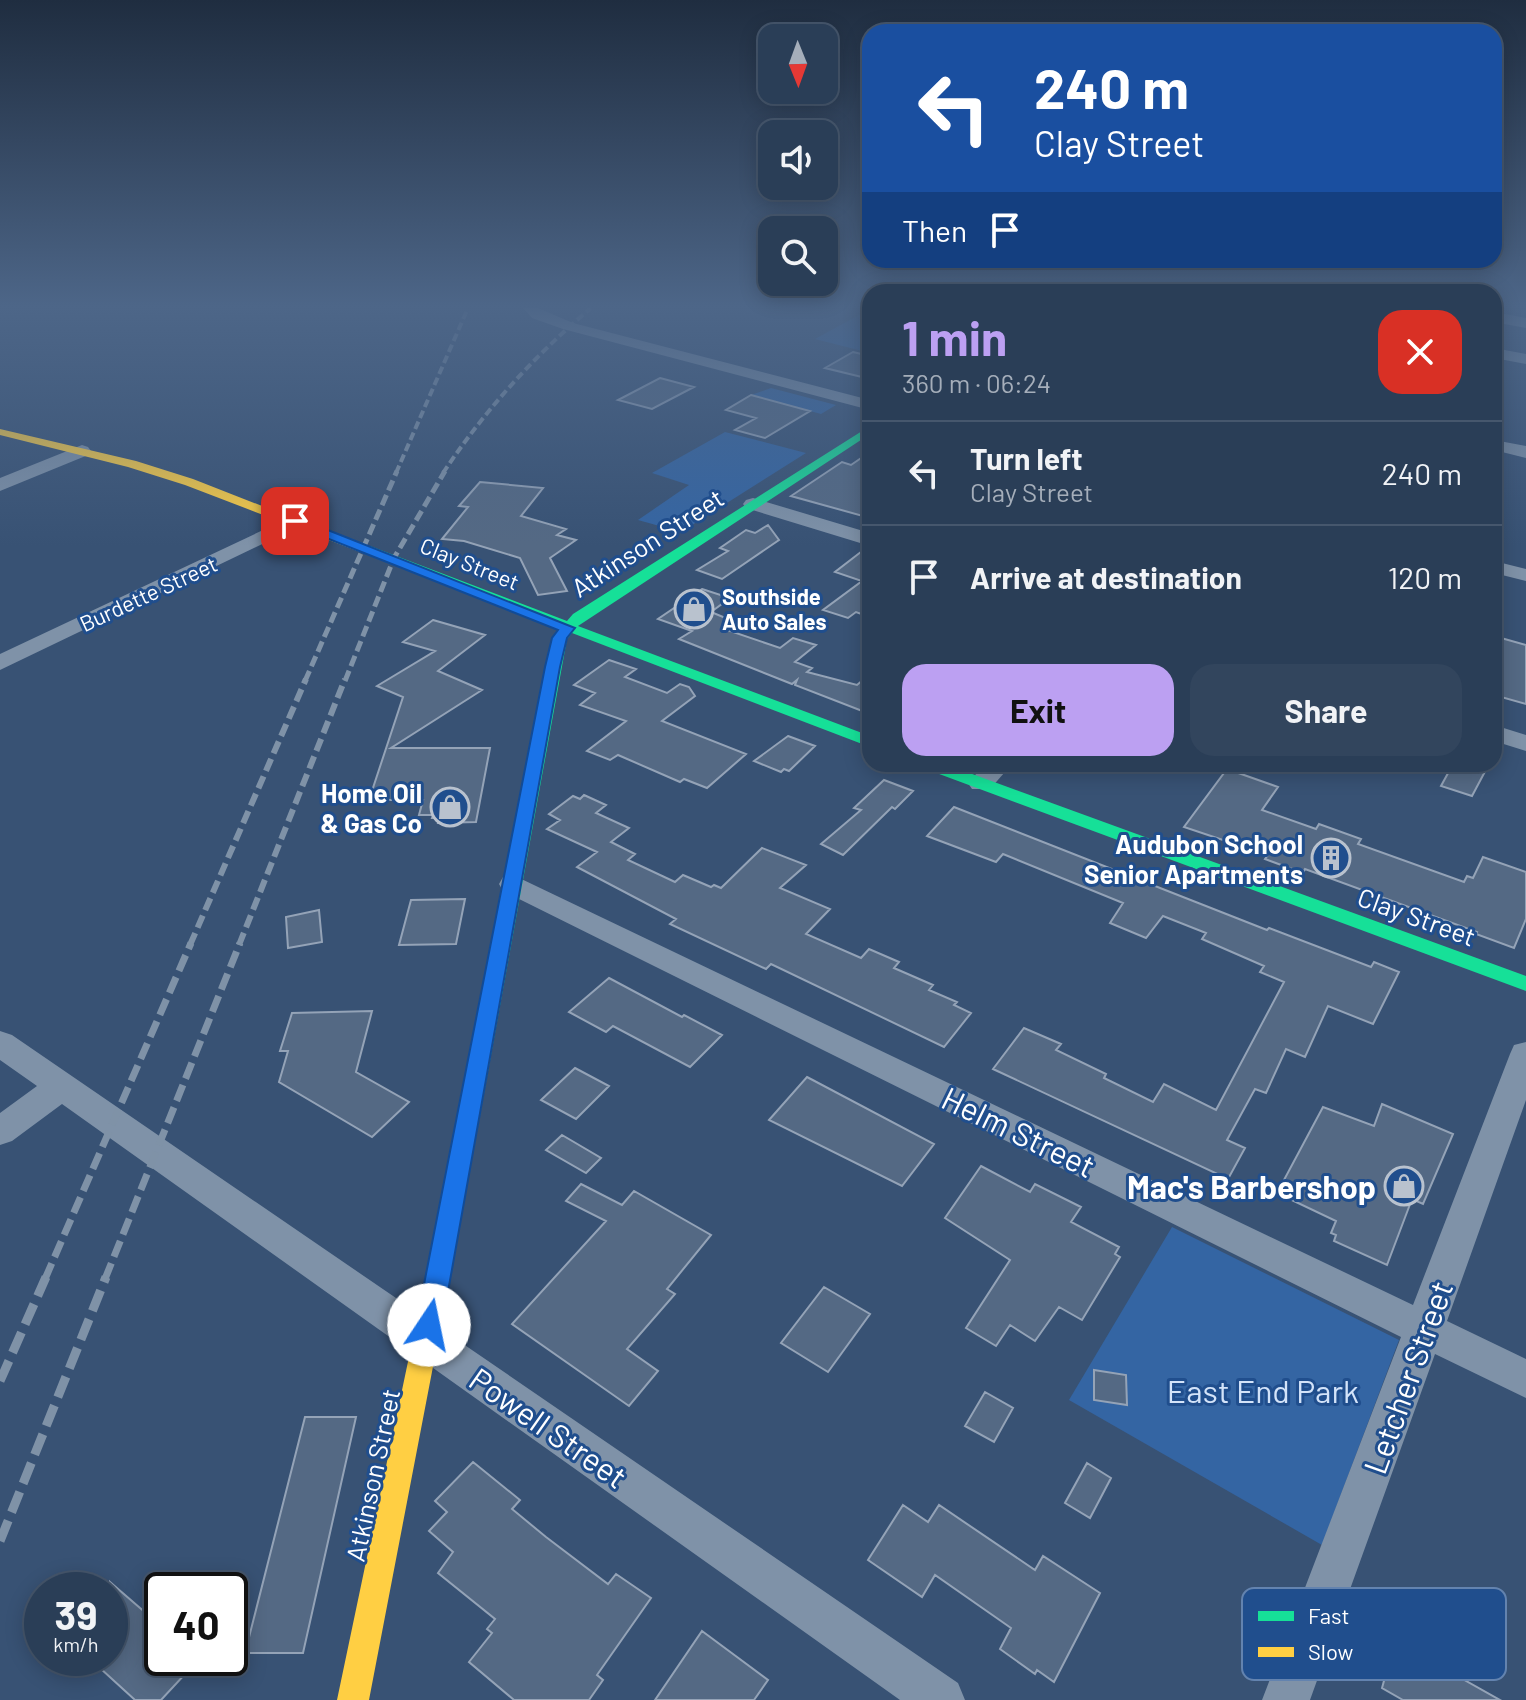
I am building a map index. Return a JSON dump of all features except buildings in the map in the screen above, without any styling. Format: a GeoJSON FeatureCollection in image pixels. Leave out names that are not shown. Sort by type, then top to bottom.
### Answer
{"type":"FeatureCollection","features":[{"type":"Feature","properties":{"kind":"street"},"geometry":{"type":"LineString","coordinates":[[802,387],[862,403]]}},
{"type":"Feature","properties":{"kind":"street","name":"Clay Street"},"geometry":{"type":"LineString","coordinates":[[0,432],[82,451],[189,482],[862,739]]}},
{"type":"Feature","properties":{"kind":"street","name":"Atkinson Street"},"geometry":{"type":"LineString","coordinates":[[353,1700],[426,1342],[560,638],[578,617],[862,434]]}},
{"type":"Feature","properties":{"kind":"street"},"geometry":{"type":"LineString","coordinates":[[1502,447],[1526,452]]}},
{"type":"Feature","properties":{"kind":"street"},"geometry":{"type":"LineString","coordinates":[[0,485],[82,451]]}},
{"type":"Feature","properties":{"kind":"street"},"geometry":{"type":"LineString","coordinates":[[753,504],[862,538]]}},
{"type":"Feature","properties":{"kind":"street","name":"Burdette Street"},"geometry":{"type":"LineString","coordinates":[[0,663],[256,543],[295,521]]}},
{"type":"Feature","properties":{"kind":"street"},"geometry":{"type":"LineString","coordinates":[[1502,569],[1526,575]]}},
{"type":"Feature","properties":{"kind":"street"},"geometry":{"type":"LineString","coordinates":[[1502,736],[1526,743]]}},
{"type":"Feature","properties":{"kind":"street","name":"Clay Street"},"geometry":{"type":"LineString","coordinates":[[990,774],[1526,984]]}},
{"type":"Feature","properties":{"kind":"street","name":"Helm Street"},"geometry":{"type":"LineString","coordinates":[[513,884],[1526,1379]]}},
{"type":"Feature","properties":{"kind":"street","name":"Powell Street"},"geometry":{"type":"LineString","coordinates":[[0,1043],[941,1700]]}},
{"type":"Feature","properties":{"kind":"street","name":"Letcher Street"},"geometry":{"type":"LineString","coordinates":[[1328,1588],[1526,1054]]}},
{"type":"Feature","properties":{"kind":"street"},"geometry":{"type":"LineString","coordinates":[[0,1131],[62,1086]]}},
{"type":"Feature","properties":{"kind":"street","name":"Letcher Street"},"geometry":{"type":"LineString","coordinates":[[1286,1700],[1293,1680]]}},
{"type":"Feature","properties":{"kind":"green space"},"geometry":{"type":"Polygon","coordinates":[[[771,388],[836,405],[821,414],[751,395],[771,388]]]}},
{"type":"Feature","properties":{"kind":"green space"},"geometry":{"type":"Polygon","coordinates":[[[725,432],[806,453],[681,532],[638,520],[689,485],[652,473],[725,432]]]}},
{"type":"Feature","properties":{"kind":"green space","name":"East End Park"},"geometry":{"type":"Polygon","coordinates":[[[1172,1227],[1399,1340],[1322,1545],[1069,1400],[1172,1227]]]}},
{"type":"Feature","properties":{"kind":"railway"},"geometry":{"type":"LineString","coordinates":[[396,473],[433,387]]}},
{"type":"Feature","properties":{"kind":"railway"},"geometry":{"type":"LineString","coordinates":[[443,473],[509,387]]}},
{"type":"Feature","properties":{"kind":"railway"},"geometry":{"type":"LineString","coordinates":[[305,681],[397,471]]}},
{"type":"Feature","properties":{"kind":"railway"},"geometry":{"type":"LineString","coordinates":[[345,681],[394,558],[445,471]]}},
{"type":"Feature","properties":{"kind":"railway"},"geometry":{"type":"LineString","coordinates":[[190,945],[306,679]]}},
{"type":"Feature","properties":{"kind":"railway"},"geometry":{"type":"LineString","coordinates":[[239,945],[345,679]]}},
{"type":"Feature","properties":{"kind":"railway"},"geometry":{"type":"LineString","coordinates":[[45,1279],[191,943]]}},
{"type":"Feature","properties":{"kind":"railway"},"geometry":{"type":"LineString","coordinates":[[105,1279],[240,943]]}},
{"type":"Feature","properties":{"kind":"railway"},"geometry":{"type":"LineString","coordinates":[[0,1381],[46,1277]]}},
{"type":"Feature","properties":{"kind":"railway"},"geometry":{"type":"LineString","coordinates":[[0,1541],[106,1277]]}},
{"type":"Feature","properties":{"kind":"traffic: fast"},"geometry":{"type":"LineString","coordinates":[[443,1252],[560,638],[578,617],[862,434]]}},
{"type":"Feature","properties":{"kind":"traffic: fast"},"geometry":{"type":"LineString","coordinates":[[365,549],[862,739]]}},
{"type":"Feature","properties":{"kind":"traffic: fast"},"geometry":{"type":"LineString","coordinates":[[951,772],[1526,984]]}},
{"type":"Feature","properties":{"kind":"traffic: slow"},"geometry":{"type":"LineString","coordinates":[[0,432],[132,464],[189,482],[365,549]]}},
{"type":"Feature","properties":{"kind":"traffic: slow"},"geometry":{"type":"LineString","coordinates":[[353,1700],[443,1252]]}},
{"type":"Feature","properties":{"kind":"place","name":"Southside Auto Sales"},"geometry":{"type":"Point","coordinates":[694,609]}},
{"type":"Feature","properties":{"kind":"place","name":"Home Oil & Gas Co"},"geometry":{"type":"Point","coordinates":[450,807]}},
{"type":"Feature","properties":{"kind":"place","name":"Audubon School Senior Apartments"},"geometry":{"type":"Point","coordinates":[1331,858]}},
{"type":"Feature","properties":{"kind":"place","name":"Mac's Barbershop"},"geometry":{"type":"Point","coordinates":[1404,1186]}},
{"type":"Feature","properties":{"kind":"route"},"geometry":{"type":"LineString","coordinates":[[295,521],[567,628],[560,638],[553,667],[429,1325]]}}]}
